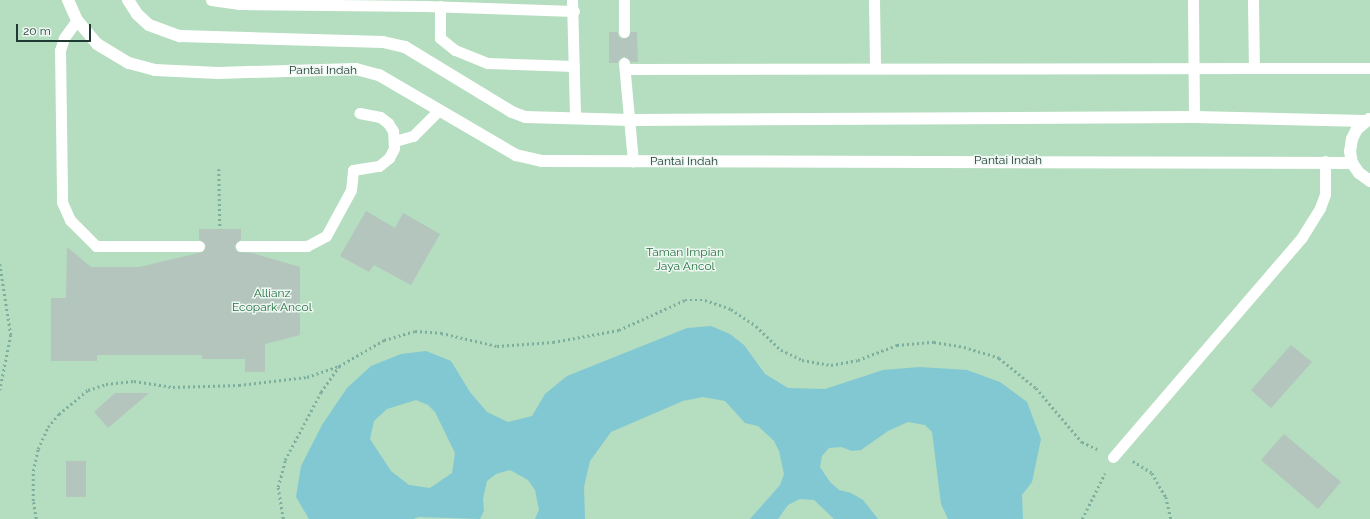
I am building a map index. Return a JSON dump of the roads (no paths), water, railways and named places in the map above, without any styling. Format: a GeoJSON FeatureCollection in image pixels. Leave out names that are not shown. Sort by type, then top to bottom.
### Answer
{"type":"FeatureCollection","features":[{"type":"Feature","properties":{"kind":"street","name":"Pantai Indah"},"geometry":{"type":"LineString","coordinates":[[68,0],[78,20],[97,44],[129,63],[155,70],[218,73],[356,69],[379,75],[516,155],[542,161],[1325,161],[1352,163]]}},
{"type":"Feature","properties":{"kind":"street"},"geometry":{"type":"LineString","coordinates":[[128,0],[137,14],[149,25],[180,36],[375,42],[405,47],[512,112],[524,116],[631,120],[1194,116],[1368,120]]}},
{"type":"Feature","properties":{"kind":"street"},"geometry":{"type":"LineString","coordinates":[[1368,120],[1352,139],[1350,151],[1352,163],[1359,173],[1370,181]]}},
{"type":"Feature","properties":{"kind":"lane"},"geometry":{"type":"LineString","coordinates":[[211,0],[240,4],[425,3],[440,6],[574,11]]}},
{"type":"Feature","properties":{"kind":"lane"},"geometry":{"type":"LineString","coordinates":[[572,0],[574,11],[575,118]]}},
{"type":"Feature","properties":{"kind":"lane"},"geometry":{"type":"LineString","coordinates":[[624,0],[624,32]]}},
{"type":"Feature","properties":{"kind":"lane"},"geometry":{"type":"LineString","coordinates":[[874,0],[875,68]]}},
{"type":"Feature","properties":{"kind":"lane"},"geometry":{"type":"LineString","coordinates":[[1193,0],[1194,116]]}},
{"type":"Feature","properties":{"kind":"lane"},"geometry":{"type":"LineString","coordinates":[[1253,0],[1254,68]]}},
{"type":"Feature","properties":{"kind":"lane"},"geometry":{"type":"LineString","coordinates":[[440,6],[440,38],[456,50],[488,63],[574,66]]}},
{"type":"Feature","properties":{"kind":"lane"},"geometry":{"type":"LineString","coordinates":[[78,20],[64,38],[60,50],[62,202],[70,220],[96,246],[199,246]]}},
{"type":"Feature","properties":{"kind":"lane"},"geometry":{"type":"LineString","coordinates":[[634,162],[631,120],[624,66],[1194,69],[1370,68]]}},
{"type":"Feature","properties":{"kind":"lane"},"geometry":{"type":"LineString","coordinates":[[395,141],[413,136],[439,110]]}},
{"type":"Feature","properties":{"kind":"lane"},"geometry":{"type":"LineString","coordinates":[[241,246],[307,246],[318,242],[332,227],[351,190],[353,170],[379,166],[388,158],[395,141],[388,123],[380,117],[359,113]]}},
{"type":"Feature","properties":{"kind":"lane"},"geometry":{"type":"LineString","coordinates":[[1112,457],[1302,237],[1320,208],[1325,194],[1325,161]]}},
{"type":"Feature","properties":{"kind":"water"},"geometry":{"type":"Polygon","coordinates":[[[711,326],[730,334],[744,345],[765,374],[788,388],[825,389],[883,370],[920,367],[967,370],[1000,382],[1027,402],[1041,439],[1032,482],[1022,495],[1023,519],[948,519],[941,504],[932,432],[925,425],[908,422],[888,431],[861,450],[852,451],[841,447],[829,448],[822,456],[820,467],[830,482],[839,490],[851,493],[863,500],[878,519],[834,519],[814,500],[800,499],[788,505],[778,519],[750,519],[780,485],[784,474],[779,451],[774,441],[758,426],[745,423],[725,401],[703,397],[683,401],[611,432],[590,461],[584,487],[585,519],[535,519],[539,510],[535,490],[528,480],[510,470],[496,474],[487,481],[483,499],[484,511],[480,519],[419,517],[413,519],[309,519],[296,497],[301,466],[322,425],[347,388],[371,366],[401,354],[426,351],[451,361],[470,392],[487,412],[508,422],[532,416],[545,394],[567,376],[687,328],[711,326]],[[416,400],[387,409],[374,421],[370,439],[391,471],[409,485],[430,488],[452,473],[455,453],[435,412],[428,405],[416,400]]]}},
{"type":"Feature","properties":{"kind":"park label","name":"Taman Impian Jaya Ancol"},"geometry":{"type":"Point","coordinates":[685,260]}},
{"type":"Feature","properties":{"kind":"park label","name":"Allianz Ecopark Ancol"},"geometry":{"type":"Point","coordinates":[272,301]}}]}
